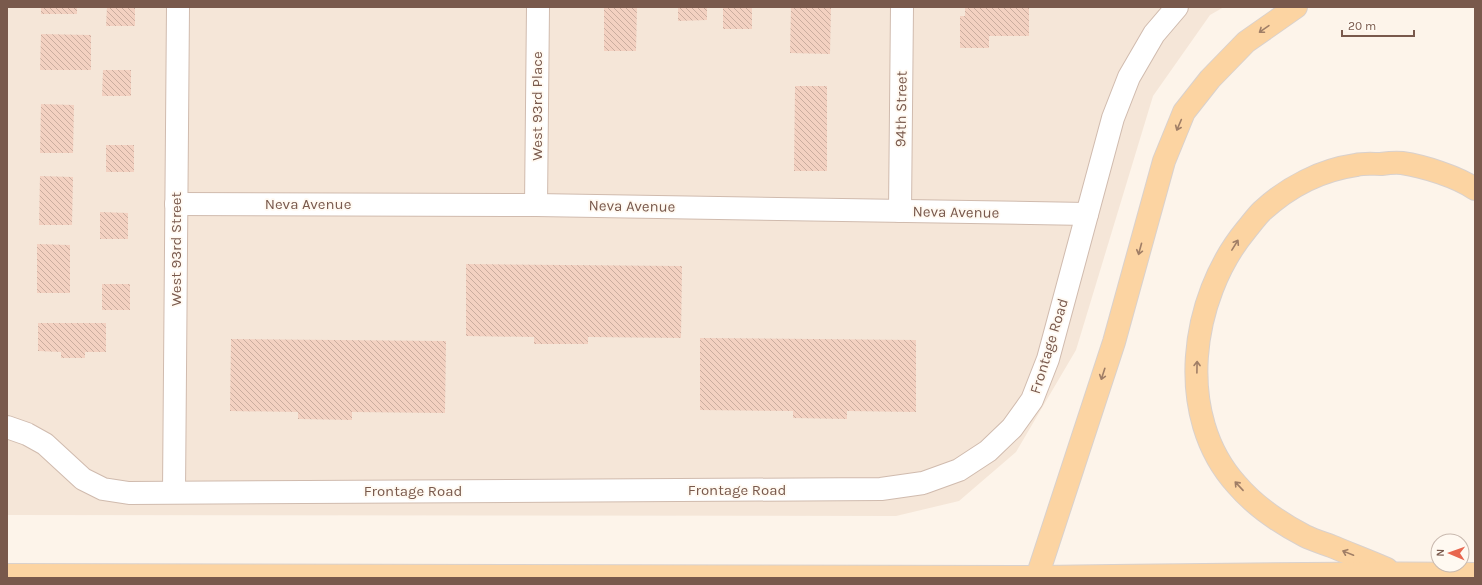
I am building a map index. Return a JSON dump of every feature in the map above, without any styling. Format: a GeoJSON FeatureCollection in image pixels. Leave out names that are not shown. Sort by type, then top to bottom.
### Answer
{"type":"FeatureCollection","features":[{"type":"Feature","properties":{"kind":"main road"},"geometry":{"type":"LineString","coordinates":[[1037,577],[1114,342],[1164,161],[1184,112],[1210,78],[1246,42],[1296,7]]}},
{"type":"Feature","properties":{"kind":"main road"},"geometry":{"type":"LineString","coordinates":[[1398,573],[1305,536],[1258,505],[1236,485],[1220,463],[1206,433],[1198,401],[1196,371],[1197,348],[1203,318],[1218,274],[1238,240],[1262,212],[1295,186],[1328,171],[1357,164],[1401,163],[1439,172],[1475,189]]}},
{"type":"Feature","properties":{"kind":"main road"},"geometry":{"type":"LineString","coordinates":[[7,575],[1037,577],[1398,573],[1475,574]]}},
{"type":"Feature","properties":{"kind":"street","name":"West 93rd Street"},"geometry":{"type":"LineString","coordinates":[[174,492],[178,7]]}},
{"type":"Feature","properties":{"kind":"street","name":"West 93rd Place"},"geometry":{"type":"LineString","coordinates":[[536,205],[538,7]]}},
{"type":"Feature","properties":{"kind":"street","name":"94th Street"},"geometry":{"type":"LineString","coordinates":[[900,211],[902,7]]}},
{"type":"Feature","properties":{"kind":"street","name":"Frontage Road"},"geometry":{"type":"LineString","coordinates":[[7,427],[27,434],[44,444],[83,479],[103,489],[129,493],[881,489],[923,483],[959,470],[988,451],[1012,428],[1032,400],[1048,359],[1113,118],[1129,78],[1154,34],[1178,7]]}},
{"type":"Feature","properties":{"kind":"street","name":"Neva Avenue"},"geometry":{"type":"LineString","coordinates":[[176,204],[536,205],[1087,214]]}},
{"type":"Feature","properties":{"kind":"shaded area"},"geometry":{"type":"Polygon","coordinates":[[[7,7],[1224,7],[1210,15],[1153,96],[1076,350],[1016,452],[959,501],[896,516],[7,515],[7,7]]]}},
{"type":"Feature","properties":{"kind":"building"},"geometry":{"type":"Polygon","coordinates":[[[41,7],[77,7],[77,14],[41,14],[41,7]]]}},
{"type":"Feature","properties":{"kind":"building"},"geometry":{"type":"Polygon","coordinates":[[[107,7],[135,7],[135,26],[106,26],[107,7]]]}},
{"type":"Feature","properties":{"kind":"building"},"geometry":{"type":"Polygon","coordinates":[[[604,7],[637,7],[636,51],[604,51],[604,7]]]}},
{"type":"Feature","properties":{"kind":"building"},"geometry":{"type":"Polygon","coordinates":[[[678,7],[707,7],[707,20],[678,21],[678,7]]]}},
{"type":"Feature","properties":{"kind":"building"},"geometry":{"type":"Polygon","coordinates":[[[723,7],[752,7],[752,29],[723,29],[723,7]]]}},
{"type":"Feature","properties":{"kind":"building"},"geometry":{"type":"Polygon","coordinates":[[[791,7],[831,7],[830,54],[790,53],[791,7]]]}},
{"type":"Feature","properties":{"kind":"building"},"geometry":{"type":"Polygon","coordinates":[[[965,7],[1029,7],[1029,36],[989,36],[989,48],[960,48],[960,16],[965,16],[965,7]]]}},
{"type":"Feature","properties":{"kind":"building"},"geometry":{"type":"Polygon","coordinates":[[[41,34],[91,35],[91,70],[40,70],[41,34]]]}},
{"type":"Feature","properties":{"kind":"building"},"geometry":{"type":"Polygon","coordinates":[[[103,70],[131,70],[131,96],[102,96],[103,70]]]}},
{"type":"Feature","properties":{"kind":"building"},"geometry":{"type":"Polygon","coordinates":[[[795,86],[827,86],[827,171],[794,171],[795,86]]]}},
{"type":"Feature","properties":{"kind":"building"},"geometry":{"type":"Polygon","coordinates":[[[41,104],[74,105],[73,153],[40,153],[41,104]]]}},
{"type":"Feature","properties":{"kind":"building"},"geometry":{"type":"Polygon","coordinates":[[[106,145],[134,145],[134,172],[106,172],[106,145]]]}},
{"type":"Feature","properties":{"kind":"building"},"geometry":{"type":"Polygon","coordinates":[[[40,176],[73,177],[72,225],[39,225],[40,176]]]}},
{"type":"Feature","properties":{"kind":"building"},"geometry":{"type":"Polygon","coordinates":[[[100,212],[128,213],[128,239],[100,239],[100,212]]]}},
{"type":"Feature","properties":{"kind":"building"},"geometry":{"type":"Polygon","coordinates":[[[37,244],[70,245],[70,293],[37,293],[37,244]]]}},
{"type":"Feature","properties":{"kind":"building"},"geometry":{"type":"Polygon","coordinates":[[[466,264],[682,266],[681,338],[588,337],[588,344],[534,344],[534,337],[466,336],[466,264]]]}},
{"type":"Feature","properties":{"kind":"building"},"geometry":{"type":"Polygon","coordinates":[[[102,284],[130,284],[130,310],[102,310],[102,284]]]}},
{"type":"Feature","properties":{"kind":"building"},"geometry":{"type":"Polygon","coordinates":[[[38,323],[106,323],[106,352],[85,352],[85,358],[61,358],[61,352],[38,351],[38,323]]]}},
{"type":"Feature","properties":{"kind":"building"},"geometry":{"type":"Polygon","coordinates":[[[700,338],[916,340],[916,412],[847,411],[847,419],[793,418],[793,411],[700,410],[700,338]]]}},
{"type":"Feature","properties":{"kind":"building"},"geometry":{"type":"Polygon","coordinates":[[[231,339],[446,341],[445,413],[352,412],[352,420],[298,419],[298,412],[230,411],[231,339]]]}}]}
